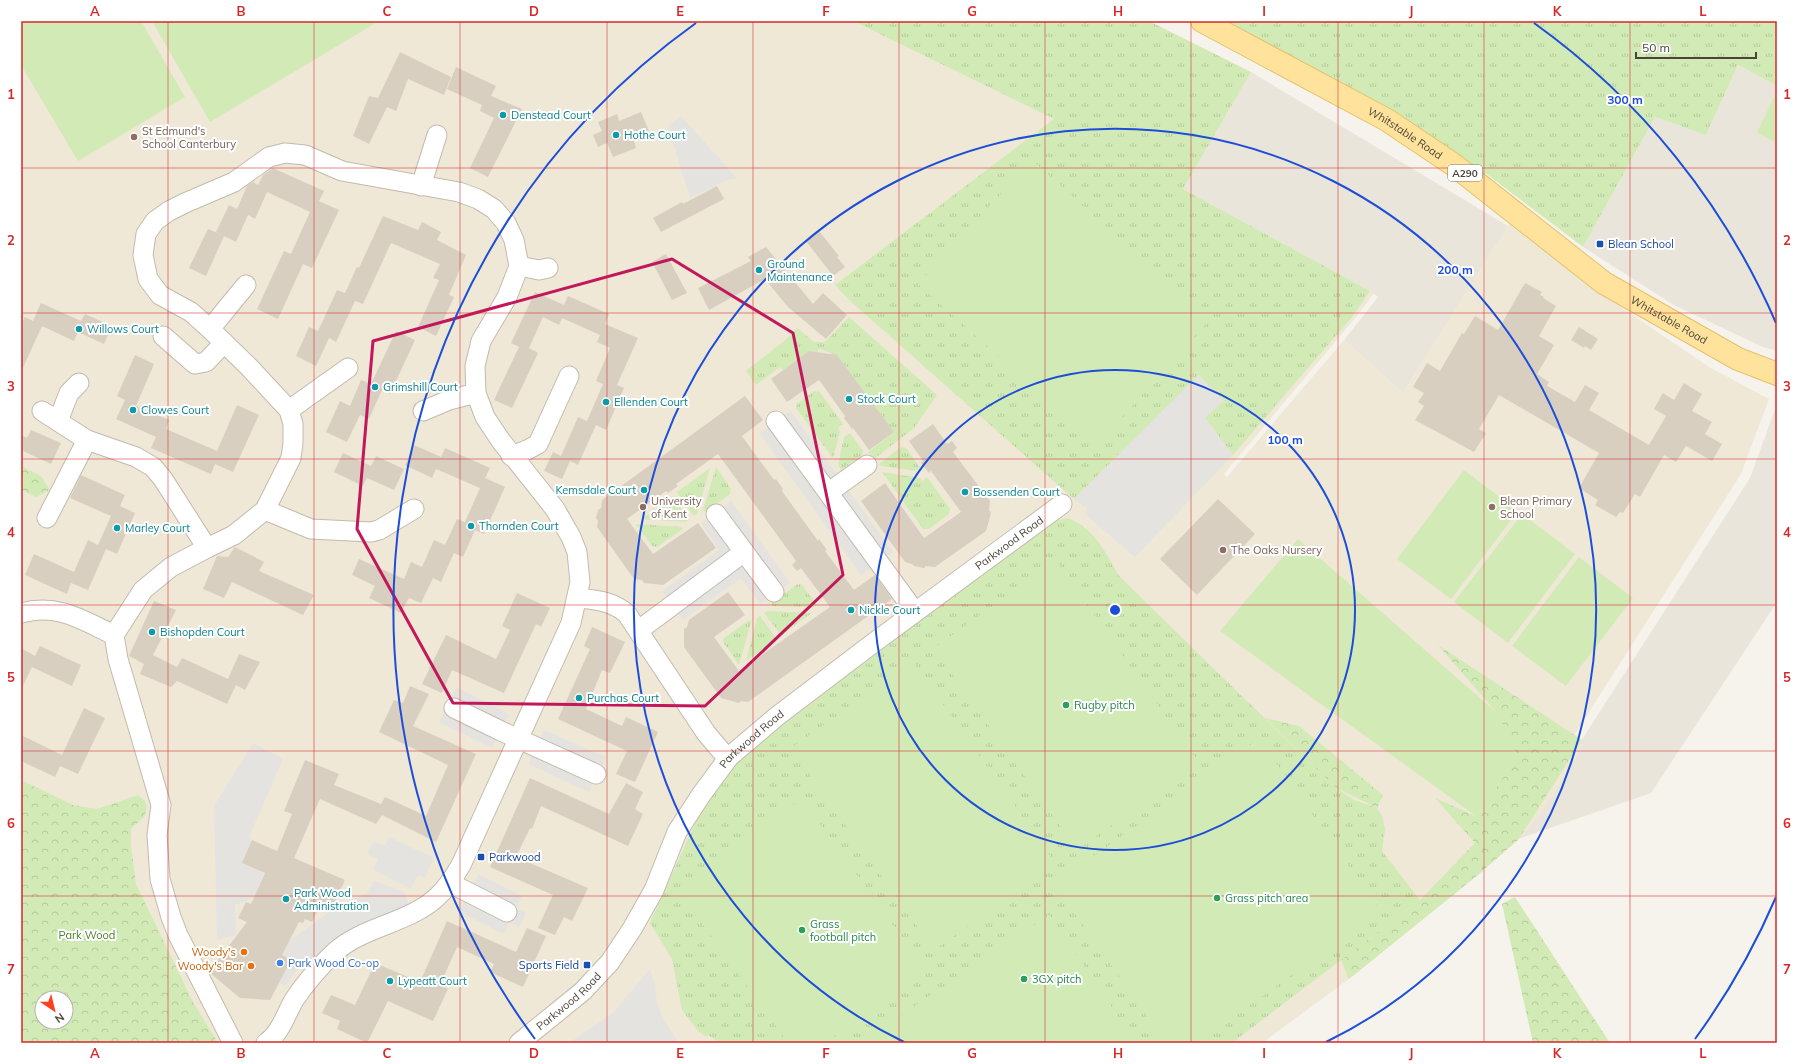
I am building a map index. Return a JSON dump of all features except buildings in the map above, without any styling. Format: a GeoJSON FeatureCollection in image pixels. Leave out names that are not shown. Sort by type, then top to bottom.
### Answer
{"type":"FeatureCollection","features":[{"type":"Feature","properties":{"kind":"main road","name":"Whitstable Road"},"geometry":{"type":"LineString","coordinates":[[1202,21],[1387,120],[1454,165],[1604,283],[1738,359],[1777,374]]}},
{"type":"Feature","properties":{"kind":"street"},"geometry":{"type":"LineString","coordinates":[[421,186],[437,135]]}},
{"type":"Feature","properties":{"kind":"street"},"geometry":{"type":"LineString","coordinates":[[233,1043],[178,935],[171,917],[160,878],[157,835],[161,805],[118,660],[114,636],[142,590],[171,567],[234,535],[265,510],[291,458],[293,424],[289,410],[224,343],[191,312],[160,295],[148,279],[142,255],[146,234],[155,221],[169,211],[234,182],[269,157],[285,153],[305,155],[342,171],[459,192],[478,199],[494,209],[506,223],[514,240],[519,266],[507,297],[481,341],[475,366],[476,393],[485,417],[511,456],[555,509],[571,537],[577,552],[580,582],[578,598],[571,623],[461,865],[450,883],[437,898],[416,911],[356,938],[337,950],[317,969],[295,1000],[276,1034],[266,1043]]}},
{"type":"Feature","properties":{"kind":"street"},"geometry":{"type":"LineString","coordinates":[[519,266],[538,270],[548,268]]}},
{"type":"Feature","properties":{"kind":"street"},"geometry":{"type":"LineString","coordinates":[[210,329],[246,284]]}},
{"type":"Feature","properties":{"kind":"street"},"geometry":{"type":"LineString","coordinates":[[164,336],[195,364],[206,362],[224,343]]}},
{"type":"Feature","properties":{"kind":"street"},"geometry":{"type":"LineString","coordinates":[[289,410],[348,368]]}},
{"type":"Feature","properties":{"kind":"street"},"geometry":{"type":"LineString","coordinates":[[511,456],[538,444],[569,376]]}},
{"type":"Feature","properties":{"kind":"street"},"geometry":{"type":"LineString","coordinates":[[58,421],[70,393],[79,383]]}},
{"type":"Feature","properties":{"kind":"street"},"geometry":{"type":"LineString","coordinates":[[423,411],[449,400],[476,393]]}},
{"type":"Feature","properties":{"kind":"street"},"geometry":{"type":"LineString","coordinates":[[42,412],[86,440],[136,457],[153,467],[163,479],[206,548]]}},
{"type":"Feature","properties":{"kind":"street"},"geometry":{"type":"LineString","coordinates":[[776,421],[916,612]]}},
{"type":"Feature","properties":{"kind":"street"},"geometry":{"type":"LineString","coordinates":[[47,518],[86,440]]}},
{"type":"Feature","properties":{"kind":"street"},"geometry":{"type":"LineString","coordinates":[[829,492],[867,465]]}},
{"type":"Feature","properties":{"kind":"street","name":"Parkwood Road"},"geometry":{"type":"LineString","coordinates":[[519,1043],[583,991],[610,962],[632,929],[654,890],[677,832],[701,795],[729,757],[776,717],[1062,504]]}},
{"type":"Feature","properties":{"kind":"street"},"geometry":{"type":"LineString","coordinates":[[265,510],[311,529],[383,534],[414,509]]}},
{"type":"Feature","properties":{"kind":"street"},"geometry":{"type":"LineString","coordinates":[[716,514],[774,592]]}},
{"type":"Feature","properties":{"kind":"street"},"geometry":{"type":"LineString","coordinates":[[639,630],[744,552]]}},
{"type":"Feature","properties":{"kind":"street"},"geometry":{"type":"LineString","coordinates":[[578,598],[605,601],[620,608],[632,619],[706,733],[722,752],[729,757]]}},
{"type":"Feature","properties":{"kind":"street"},"geometry":{"type":"LineString","coordinates":[[21,613],[32,610],[55,610],[76,617],[114,636]]}},
{"type":"Feature","properties":{"kind":"street"},"geometry":{"type":"LineString","coordinates":[[454,708],[596,774]]}},
{"type":"Feature","properties":{"kind":"street"},"geometry":{"type":"LineString","coordinates":[[450,883],[508,912]]}},
{"type":"Feature","properties":{"kind":"highlighted area"},"geometry":{"type":"Polygon","coordinates":[[[672,259],[793,333],[843,575],[705,706],[453,703],[357,529],[373,341],[672,259]]]}},
{"type":"Feature","properties":{"kind":"shaded area","name":"University of Kent"},"geometry":{"type":"Polygon","coordinates":[[[21,21],[853,21],[1054,119],[1374,293],[1356,317],[1224,474],[1227,477],[1344,340],[1403,393],[1509,224],[1602,294],[1709,367],[1769,399],[1741,474],[1575,734],[1582,740],[1578,753],[1571,767],[1541,813],[1518,840],[1491,858],[1479,874],[1349,979],[1262,1043],[21,1043],[21,21]]]}},
{"type":"Feature","properties":{"kind":"shaded area"},"geometry":{"type":"Polygon","coordinates":[[[1738,65],[1777,86],[1777,351],[1763,347],[1674,305],[1583,247],[1655,117],[1706,135],[1738,65]]]}},
{"type":"Feature","properties":{"kind":"shaded area"},"geometry":{"type":"Polygon","coordinates":[[[1251,72],[1508,226],[1403,393],[1344,340],[1378,297],[1370,291],[1183,189],[1251,72]]]}},
{"type":"Feature","properties":{"kind":"shaded area"},"geometry":{"type":"Polygon","coordinates":[[[681,116],[737,179],[730,179],[690,198],[668,126],[681,116]]]}},
{"type":"Feature","properties":{"kind":"shaded area"},"geometry":{"type":"Polygon","coordinates":[[[1199,375],[1224,401],[1205,418],[1233,455],[1135,557],[1085,514],[1087,508],[1074,499],[1199,375]]]}},
{"type":"Feature","properties":{"kind":"shaded area"},"geometry":{"type":"Polygon","coordinates":[[[1777,404],[1777,602],[1651,793],[1518,839],[1750,478],[1777,404]]]}},
{"type":"Feature","properties":{"kind":"shaded area"},"geometry":{"type":"Polygon","coordinates":[[[791,411],[893,552],[861,575],[759,433],[791,411]]]}},
{"type":"Feature","properties":{"kind":"shaded area"},"geometry":{"type":"Polygon","coordinates":[[[731,501],[790,583],[760,604],[741,578],[683,620],[662,591],[719,550],[701,523],[731,501]]]}},
{"type":"Feature","properties":{"kind":"shaded area"},"geometry":{"type":"Polygon","coordinates":[[[457,687],[509,714],[492,748],[439,722],[457,687]]]}},
{"type":"Feature","properties":{"kind":"shaded area"},"geometry":{"type":"Polygon","coordinates":[[[544,730],[606,757],[602,767],[608,770],[602,784],[594,780],[589,792],[528,764],[544,730]]]}},
{"type":"Feature","properties":{"kind":"shaded area"},"geometry":{"type":"Polygon","coordinates":[[[253,743],[283,759],[250,835],[252,840],[242,863],[264,873],[254,897],[235,905],[236,935],[217,940],[214,806],[253,743]]]}},
{"type":"Feature","properties":{"kind":"shaded area"},"geometry":{"type":"Polygon","coordinates":[[[389,837],[434,858],[425,878],[418,875],[411,889],[373,870],[378,859],[367,854],[374,841],[385,846],[389,837]]]}},
{"type":"Feature","properties":{"kind":"shaded area"},"geometry":{"type":"Polygon","coordinates":[[[478,874],[522,896],[516,908],[526,913],[519,927],[510,922],[504,934],[459,912],[478,874]]]}},
{"type":"Feature","properties":{"kind":"shaded area"},"geometry":{"type":"Polygon","coordinates":[[[374,881],[404,892],[410,907],[320,957],[302,963],[285,986],[275,981],[264,1000],[253,996],[289,941],[339,905],[367,893],[374,881]]]}},
{"type":"Feature","properties":{"kind":"shaded area"},"geometry":{"type":"Polygon","coordinates":[[[650,969],[655,985],[657,1003],[663,1019],[679,1043],[569,1043],[613,1013],[650,969]]]}},
{"type":"Feature","properties":{"kind":"green space"},"geometry":{"type":"Polygon","coordinates":[[[21,21],[141,21],[185,97],[78,161],[21,65],[21,21]]]}},
{"type":"Feature","properties":{"kind":"green space"},"geometry":{"type":"Polygon","coordinates":[[[152,21],[379,21],[210,122],[152,21]]]}},
{"type":"Feature","properties":{"kind":"green space"},"geometry":{"type":"Polygon","coordinates":[[[853,21],[1149,21],[1251,72],[1183,189],[1370,291],[1352,317],[1233,455],[1205,418],[1199,375],[1074,499],[849,300],[835,285],[1054,119],[853,21]]]}},
{"type":"Feature","properties":{"kind":"green space"},"geometry":{"type":"Polygon","coordinates":[[[1223,21],[1777,21],[1777,86],[1738,65],[1706,135],[1655,117],[1583,247],[1488,175],[1223,21]]]}},
{"type":"Feature","properties":{"kind":"green space"},"geometry":{"type":"Polygon","coordinates":[[[1775,95],[1777,96],[1777,143],[1757,133],[1775,95]]]}},
{"type":"Feature","properties":{"kind":"green space"},"geometry":{"type":"Polygon","coordinates":[[[1032,160],[1209,320],[1097,445],[918,284],[1032,160]]]}},
{"type":"Feature","properties":{"kind":"green space"},"geometry":{"type":"Polygon","coordinates":[[[849,317],[937,395],[914,428],[874,459],[868,452],[894,432],[837,355],[819,349],[817,352],[809,351],[783,370],[780,367],[756,385],[746,371],[784,341],[797,328],[814,342],[825,342],[849,317]]]}},
{"type":"Feature","properties":{"kind":"green space"},"geometry":{"type":"Polygon","coordinates":[[[814,391],[819,391],[843,424],[838,428],[840,431],[834,455],[832,457],[796,408],[797,404],[814,391]]]}},
{"type":"Feature","properties":{"kind":"green space"},"geometry":{"type":"Polygon","coordinates":[[[850,433],[863,451],[862,455],[841,470],[838,465],[844,437],[850,433]]]}},
{"type":"Feature","properties":{"kind":"green space"},"geometry":{"type":"Polygon","coordinates":[[[901,447],[906,448],[920,468],[915,471],[881,466],[879,464],[901,447]]]}},
{"type":"Feature","properties":{"kind":"green space"},"geometry":{"type":"Polygon","coordinates":[[[21,466],[41,476],[50,490],[36,497],[21,490],[21,466]]]}},
{"type":"Feature","properties":{"kind":"green space"},"geometry":{"type":"Polygon","coordinates":[[[716,467],[731,489],[730,494],[705,512],[703,510],[716,467]]]}},
{"type":"Feature","properties":{"kind":"green space"},"geometry":{"type":"Polygon","coordinates":[[[710,468],[697,514],[694,516],[677,492],[710,468]]]}},
{"type":"Feature","properties":{"kind":"green space"},"geometry":{"type":"Polygon","coordinates":[[[1464,470],[1518,511],[1451,599],[1397,559],[1464,470]]]}},
{"type":"Feature","properties":{"kind":"green space"},"geometry":{"type":"Polygon","coordinates":[[[882,472],[920,478],[922,481],[927,477],[950,509],[949,514],[929,529],[923,529],[882,472]]]}},
{"type":"Feature","properties":{"kind":"green space"},"geometry":{"type":"Polygon","coordinates":[[[673,496],[689,520],[685,522],[642,519],[673,496]]]}},
{"type":"Feature","properties":{"kind":"green space"},"geometry":{"type":"Polygon","coordinates":[[[1522,514],[1575,554],[1508,643],[1454,602],[1522,514]]]}},
{"type":"Feature","properties":{"kind":"green space"},"geometry":{"type":"Polygon","coordinates":[[[1068,518],[1086,528],[1093,535],[1099,542],[1119,576],[1335,787],[1354,800],[1377,808],[1382,816],[1385,829],[1382,851],[1420,900],[1232,1043],[720,1043],[708,1035],[706,1037],[698,1031],[682,1010],[672,959],[650,923],[702,808],[732,767],[757,744],[1050,522],[1068,518]]]}},
{"type":"Feature","properties":{"kind":"green space"},"geometry":{"type":"Polygon","coordinates":[[[636,524],[681,527],[683,529],[657,547],[652,546],[636,524]]]}},
{"type":"Feature","properties":{"kind":"green space"},"geometry":{"type":"Polygon","coordinates":[[[1298,539],[1497,713],[1518,756],[1476,816],[1220,631],[1298,539]]]}},
{"type":"Feature","properties":{"kind":"green space"},"geometry":{"type":"Polygon","coordinates":[[[1579,557],[1633,598],[1566,686],[1512,646],[1579,557]]]}},
{"type":"Feature","properties":{"kind":"green space","name":"Rugby pitch"},"geometry":{"type":"Polygon","coordinates":[[[1056,561],[1199,763],[1077,850],[934,648],[1056,561]]]}},
{"type":"Feature","properties":{"kind":"green space"},"geometry":{"type":"Polygon","coordinates":[[[798,584],[802,585],[817,605],[814,607],[773,606],[771,603],[798,584]]]}},
{"type":"Feature","properties":{"kind":"green space"},"geometry":{"type":"Polygon","coordinates":[[[767,611],[812,613],[781,635],[764,613],[767,611]]]}},
{"type":"Feature","properties":{"kind":"green space"},"geometry":{"type":"Polygon","coordinates":[[[760,616],[777,639],[746,661],[757,618],[760,616]]]}},
{"type":"Feature","properties":{"kind":"green space"},"geometry":{"type":"Polygon","coordinates":[[[749,620],[751,622],[739,665],[723,642],[724,638],[749,620]]]}},
{"type":"Feature","properties":{"kind":"green space"},"geometry":{"type":"Polygon","coordinates":[[[1438,645],[1582,740],[1518,840],[1479,874],[1349,979],[1341,960],[1420,900],[1475,843],[1435,798],[1476,816],[1517,757],[1497,713],[1438,645]]]}},
{"type":"Feature","properties":{"kind":"green space"},"geometry":{"type":"Polygon","coordinates":[[[913,662],[1056,864],[934,950],[791,748],[913,662]]]}},
{"type":"Feature","properties":{"kind":"green space"},"geometry":{"type":"Polygon","coordinates":[[[1265,718],[1299,726],[1383,795],[1377,808],[1335,787],[1265,718]]]}},
{"type":"Feature","properties":{"kind":"green space","name":"Grass pitch area"},"geometry":{"type":"Polygon","coordinates":[[[1259,739],[1381,912],[1196,1043],[1166,1043],[1054,884],[1259,739]]]}},
{"type":"Feature","properties":{"kind":"green space","name":"Park Wood"},"geometry":{"type":"Polygon","coordinates":[[[21,780],[73,805],[97,809],[138,795],[144,800],[147,806],[145,816],[131,829],[131,846],[136,884],[193,1002],[218,1043],[21,1043],[21,780]]]}},
{"type":"Feature","properties":{"kind":"green space","name":"Grass football pitch"},"geometry":{"type":"Polygon","coordinates":[[[802,799],[926,971],[825,1043],[788,1043],[677,889],[802,799]]]}},
{"type":"Feature","properties":{"kind":"green space"},"geometry":{"type":"Polygon","coordinates":[[[1515,897],[1610,1043],[1533,1043],[1502,904],[1515,897]]]}},
{"type":"Feature","properties":{"kind":"green space","name":"3GX pitch"},"geometry":{"type":"Polygon","coordinates":[[[1049,915],[1136,1043],[860,1043],[1049,915]]]}},
{"type":"Feature","properties":{"kind":"place","name":"Denstead Court"},"geometry":{"type":"Point","coordinates":[503,115]}},
{"type":"Feature","properties":{"kind":"place","name":"Hothe Court"},"geometry":{"type":"Point","coordinates":[616,135]}},
{"type":"Feature","properties":{"kind":"place","name":"St Edmund's School Canterbury"},"geometry":{"type":"Point","coordinates":[134,137]}},
{"type":"Feature","properties":{"kind":"place","name":"Blean School"},"geometry":{"type":"Point","coordinates":[1600,244]}},
{"type":"Feature","properties":{"kind":"place","name":"Ground Maintenance"},"geometry":{"type":"Point","coordinates":[759,270]}},
{"type":"Feature","properties":{"kind":"place","name":"Willows Court"},"geometry":{"type":"Point","coordinates":[79,329]}},
{"type":"Feature","properties":{"kind":"place","name":"Grimshill Court"},"geometry":{"type":"Point","coordinates":[375,387]}},
{"type":"Feature","properties":{"kind":"place","name":"Stock Court"},"geometry":{"type":"Point","coordinates":[849,399]}},
{"type":"Feature","properties":{"kind":"place","name":"Ellenden Court"},"geometry":{"type":"Point","coordinates":[606,402]}},
{"type":"Feature","properties":{"kind":"place","name":"Clowes Court"},"geometry":{"type":"Point","coordinates":[133,410]}},
{"type":"Feature","properties":{"kind":"place","name":"Kemsdale Court"},"geometry":{"type":"Point","coordinates":[644,490]}},
{"type":"Feature","properties":{"kind":"place","name":"Bossenden Court"},"geometry":{"type":"Point","coordinates":[965,492]}},
{"type":"Feature","properties":{"kind":"place","name":"University of Kent"},"geometry":{"type":"Point","coordinates":[643,507]}},
{"type":"Feature","properties":{"kind":"place","name":"Blean Primary School"},"geometry":{"type":"Point","coordinates":[1492,507]}},
{"type":"Feature","properties":{"kind":"place","name":"Thornden Court"},"geometry":{"type":"Point","coordinates":[471,526]}},
{"type":"Feature","properties":{"kind":"place","name":"Marley Court"},"geometry":{"type":"Point","coordinates":[117,528]}},
{"type":"Feature","properties":{"kind":"place","name":"The Oaks Nursery"},"geometry":{"type":"Point","coordinates":[1223,550]}},
{"type":"Feature","properties":{"kind":"place","name":"Nickle Court"},"geometry":{"type":"Point","coordinates":[851,610]}},
{"type":"Feature","properties":{"kind":"place","name":"Bishopden Court"},"geometry":{"type":"Point","coordinates":[152,632]}},
{"type":"Feature","properties":{"kind":"place","name":"Purchas Court"},"geometry":{"type":"Point","coordinates":[579,698]}},
{"type":"Feature","properties":{"kind":"place","name":"Rugby pitch"},"geometry":{"type":"Point","coordinates":[1066,705]}},
{"type":"Feature","properties":{"kind":"place","name":"Parkwood"},"geometry":{"type":"Point","coordinates":[481,857]}},
{"type":"Feature","properties":{"kind":"place","name":"Grass pitch area"},"geometry":{"type":"Point","coordinates":[1217,898]}},
{"type":"Feature","properties":{"kind":"place","name":"Park Wood Administration"},"geometry":{"type":"Point","coordinates":[286,899]}},
{"type":"Feature","properties":{"kind":"place","name":"Grass football pitch"},"geometry":{"type":"Point","coordinates":[802,930]}},
{"type":"Feature","properties":{"kind":"place","name":"Woody's"},"geometry":{"type":"Point","coordinates":[244,952]}},
{"type":"Feature","properties":{"kind":"place","name":"Park Wood Co-op"},"geometry":{"type":"Point","coordinates":[280,963]}},
{"type":"Feature","properties":{"kind":"place","name":"Sports Field"},"geometry":{"type":"Point","coordinates":[587,965]}},
{"type":"Feature","properties":{"kind":"place","name":"Woody's Bar"},"geometry":{"type":"Point","coordinates":[251,966]}},
{"type":"Feature","properties":{"kind":"place","name":"3GX pitch"},"geometry":{"type":"Point","coordinates":[1024,979]}},
{"type":"Feature","properties":{"kind":"place","name":"Lypeatt Court"},"geometry":{"type":"Point","coordinates":[390,981]}}]}
